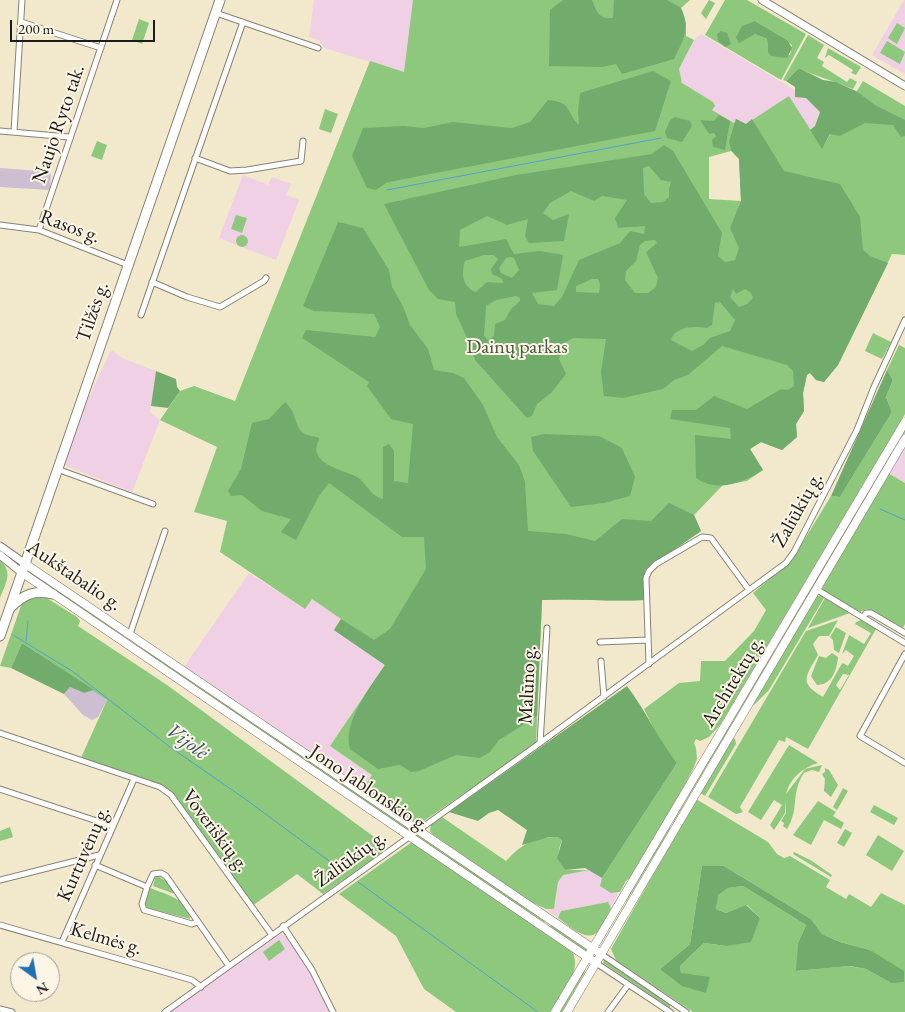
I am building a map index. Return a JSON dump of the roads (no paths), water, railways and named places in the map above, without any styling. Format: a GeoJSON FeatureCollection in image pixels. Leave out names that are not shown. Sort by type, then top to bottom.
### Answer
{"type":"FeatureCollection","features":[{"type":"Feature","properties":{"kind":"highway","name":"Tilžės g."},"geometry":{"type":"LineString","coordinates":[[0,636],[219,0]]}},
{"type":"Feature","properties":{"kind":"highway"},"geometry":{"type":"LineString","coordinates":[[8,610],[27,594],[42,592],[53,594]]}},
{"type":"Feature","properties":{"kind":"main road"},"geometry":{"type":"LineString","coordinates":[[756,0],[774,8]]}},
{"type":"Feature","properties":{"kind":"main road"},"geometry":{"type":"LineString","coordinates":[[762,0],[905,86]]}},
{"type":"Feature","properties":{"kind":"main road","name":"Architektų g."},"geometry":{"type":"LineString","coordinates":[[777,647],[816,589],[905,422]]}},
{"type":"Feature","properties":{"kind":"main road","name":"Architektų g."},"geometry":{"type":"LineString","coordinates":[[566,1012],[596,963],[625,904],[672,824],[850,523],[905,438]]}},
{"type":"Feature","properties":{"kind":"main road","name":"Aukštabalio g."},"geometry":{"type":"LineString","coordinates":[[0,546],[130,634]]}},
{"type":"Feature","properties":{"kind":"main road","name":"Aukštabalio g."},"geometry":{"type":"LineString","coordinates":[[0,555],[21,572],[124,642]]}},
{"type":"Feature","properties":{"kind":"main road"},"geometry":{"type":"LineString","coordinates":[[124,642],[130,634]]}},
{"type":"Feature","properties":{"kind":"main road","name":"Jono Jablonskio g."},"geometry":{"type":"LineString","coordinates":[[130,634],[601,954]]}},
{"type":"Feature","properties":{"kind":"main road","name":"Jono Jablonskio g."},"geometry":{"type":"LineString","coordinates":[[124,642],[596,963]]}},
{"type":"Feature","properties":{"kind":"main road","name":"Architektų g."},"geometry":{"type":"LineString","coordinates":[[555,1012],[587,957],[625,904]]}},
{"type":"Feature","properties":{"kind":"street"},"geometry":{"type":"LineString","coordinates":[[14,132],[22,0]]}},
{"type":"Feature","properties":{"kind":"street","name":"Naujo Ryto tak."},"geometry":{"type":"LineString","coordinates":[[39,230],[117,0]]}},
{"type":"Feature","properties":{"kind":"street"},"geometry":{"type":"LineString","coordinates":[[216,13],[318,48]]}},
{"type":"Feature","properties":{"kind":"street"},"geometry":{"type":"LineString","coordinates":[[21,22],[101,48]]}},
{"type":"Feature","properties":{"kind":"street"},"geometry":{"type":"LineString","coordinates":[[141,315],[243,22]]}},
{"type":"Feature","properties":{"kind":"street"},"geometry":{"type":"LineString","coordinates":[[0,131],[69,137]]}},
{"type":"Feature","properties":{"kind":"street"},"geometry":{"type":"LineString","coordinates":[[195,158],[230,171],[247,170],[301,161],[303,141]]}},
{"type":"Feature","properties":{"kind":"street","name":"Rasos g."},"geometry":{"type":"LineString","coordinates":[[0,225],[39,230],[128,265]]}},
{"type":"Feature","properties":{"kind":"street"},"geometry":{"type":"LineString","coordinates":[[152,282],[186,297],[220,307],[266,278]]}},
{"type":"Feature","properties":{"kind":"street","name":"Žaliūkių g."},"geometry":{"type":"LineString","coordinates":[[165,1012],[604,697],[786,563],[794,552],[857,430],[874,387],[905,320]]}},
{"type":"Feature","properties":{"kind":"street"},"geometry":{"type":"LineString","coordinates":[[57,469],[153,504]]}},
{"type":"Feature","properties":{"kind":"street"},"geometry":{"type":"LineString","coordinates":[[130,634],[165,532]]}},
{"type":"Feature","properties":{"kind":"street"},"geometry":{"type":"LineString","coordinates":[[649,664],[646,578],[649,571],[656,564],[702,537],[713,540],[750,590]]}},
{"type":"Feature","properties":{"kind":"street"},"geometry":{"type":"LineString","coordinates":[[816,589],[905,643]]}},
{"type":"Feature","properties":{"kind":"street"},"geometry":{"type":"LineString","coordinates":[[863,617],[866,613],[871,613],[905,633]]}},
{"type":"Feature","properties":{"kind":"street","name":"Malūno g."},"geometry":{"type":"LineString","coordinates":[[540,743],[547,628]]}},
{"type":"Feature","properties":{"kind":"street"},"geometry":{"type":"LineString","coordinates":[[600,642],[648,640]]}},
{"type":"Feature","properties":{"kind":"street"},"geometry":{"type":"LineString","coordinates":[[905,654],[860,736],[905,763]]}},
{"type":"Feature","properties":{"kind":"street"},"geometry":{"type":"LineString","coordinates":[[601,661],[604,697]]}},
{"type":"Feature","properties":{"kind":"street","name":"Voveriškių g."},"geometry":{"type":"LineString","coordinates":[[0,733],[160,787],[171,794],[272,935]]}},
{"type":"Feature","properties":{"kind":"street","name":"Kurtuvėnų g."},"geometry":{"type":"LineString","coordinates":[[62,942],[134,779]]}},
{"type":"Feature","properties":{"kind":"street"},"geometry":{"type":"LineString","coordinates":[[0,789],[112,826]]}},
{"type":"Feature","properties":{"kind":"street"},"geometry":{"type":"LineString","coordinates":[[0,880],[99,855]]}},
{"type":"Feature","properties":{"kind":"street"},"geometry":{"type":"LineString","coordinates":[[95,865],[147,887]]}},
{"type":"Feature","properties":{"kind":"street"},"geometry":{"type":"LineString","coordinates":[[198,922],[192,924],[144,910],[142,904],[153,874],[161,872],[166,876],[229,966]]}},
{"type":"Feature","properties":{"kind":"street","name":"Kelmės g."},"geometry":{"type":"LineString","coordinates":[[0,926],[192,980],[201,987]]}},
{"type":"Feature","properties":{"kind":"street"},"geometry":{"type":"LineString","coordinates":[[283,926],[312,970],[333,1012]]}},
{"type":"Feature","properties":{"kind":"street"},"geometry":{"type":"LineString","coordinates":[[601,954],[686,1012]]}},
{"type":"Feature","properties":{"kind":"street"},"geometry":{"type":"LineString","coordinates":[[596,963],[670,1012],[679,1007]]}},
{"type":"Feature","properties":{"kind":"street"},"geometry":{"type":"LineString","coordinates":[[608,1012],[628,985]]}},
{"type":"Feature","properties":{"kind":"street"},"geometry":{"type":"LineString","coordinates":[[0,1009],[12,1012]]}},
{"type":"Feature","properties":{"kind":"waterway"},"geometry":{"type":"LineString","coordinates":[[387,190],[661,138]]}},
{"type":"Feature","properties":{"kind":"waterway"},"geometry":{"type":"LineString","coordinates":[[880,509],[905,520]]}},
{"type":"Feature","properties":{"kind":"waterway"},"geometry":{"type":"LineString","coordinates":[[26,641],[28,621]]}},
{"type":"Feature","properties":{"kind":"waterway","name":"Vijolė"},"geometry":{"type":"LineString","coordinates":[[13,635],[72,671],[170,747],[248,801],[344,872]]}},
{"type":"Feature","properties":{"kind":"waterway","name":"Vijolė"},"geometry":{"type":"LineString","coordinates":[[358,882],[538,1012]]}},
{"type":"Feature","properties":{"kind":"park label","name":"Dainų parkas"},"geometry":{"type":"Point","coordinates":[517,348]}}]}
